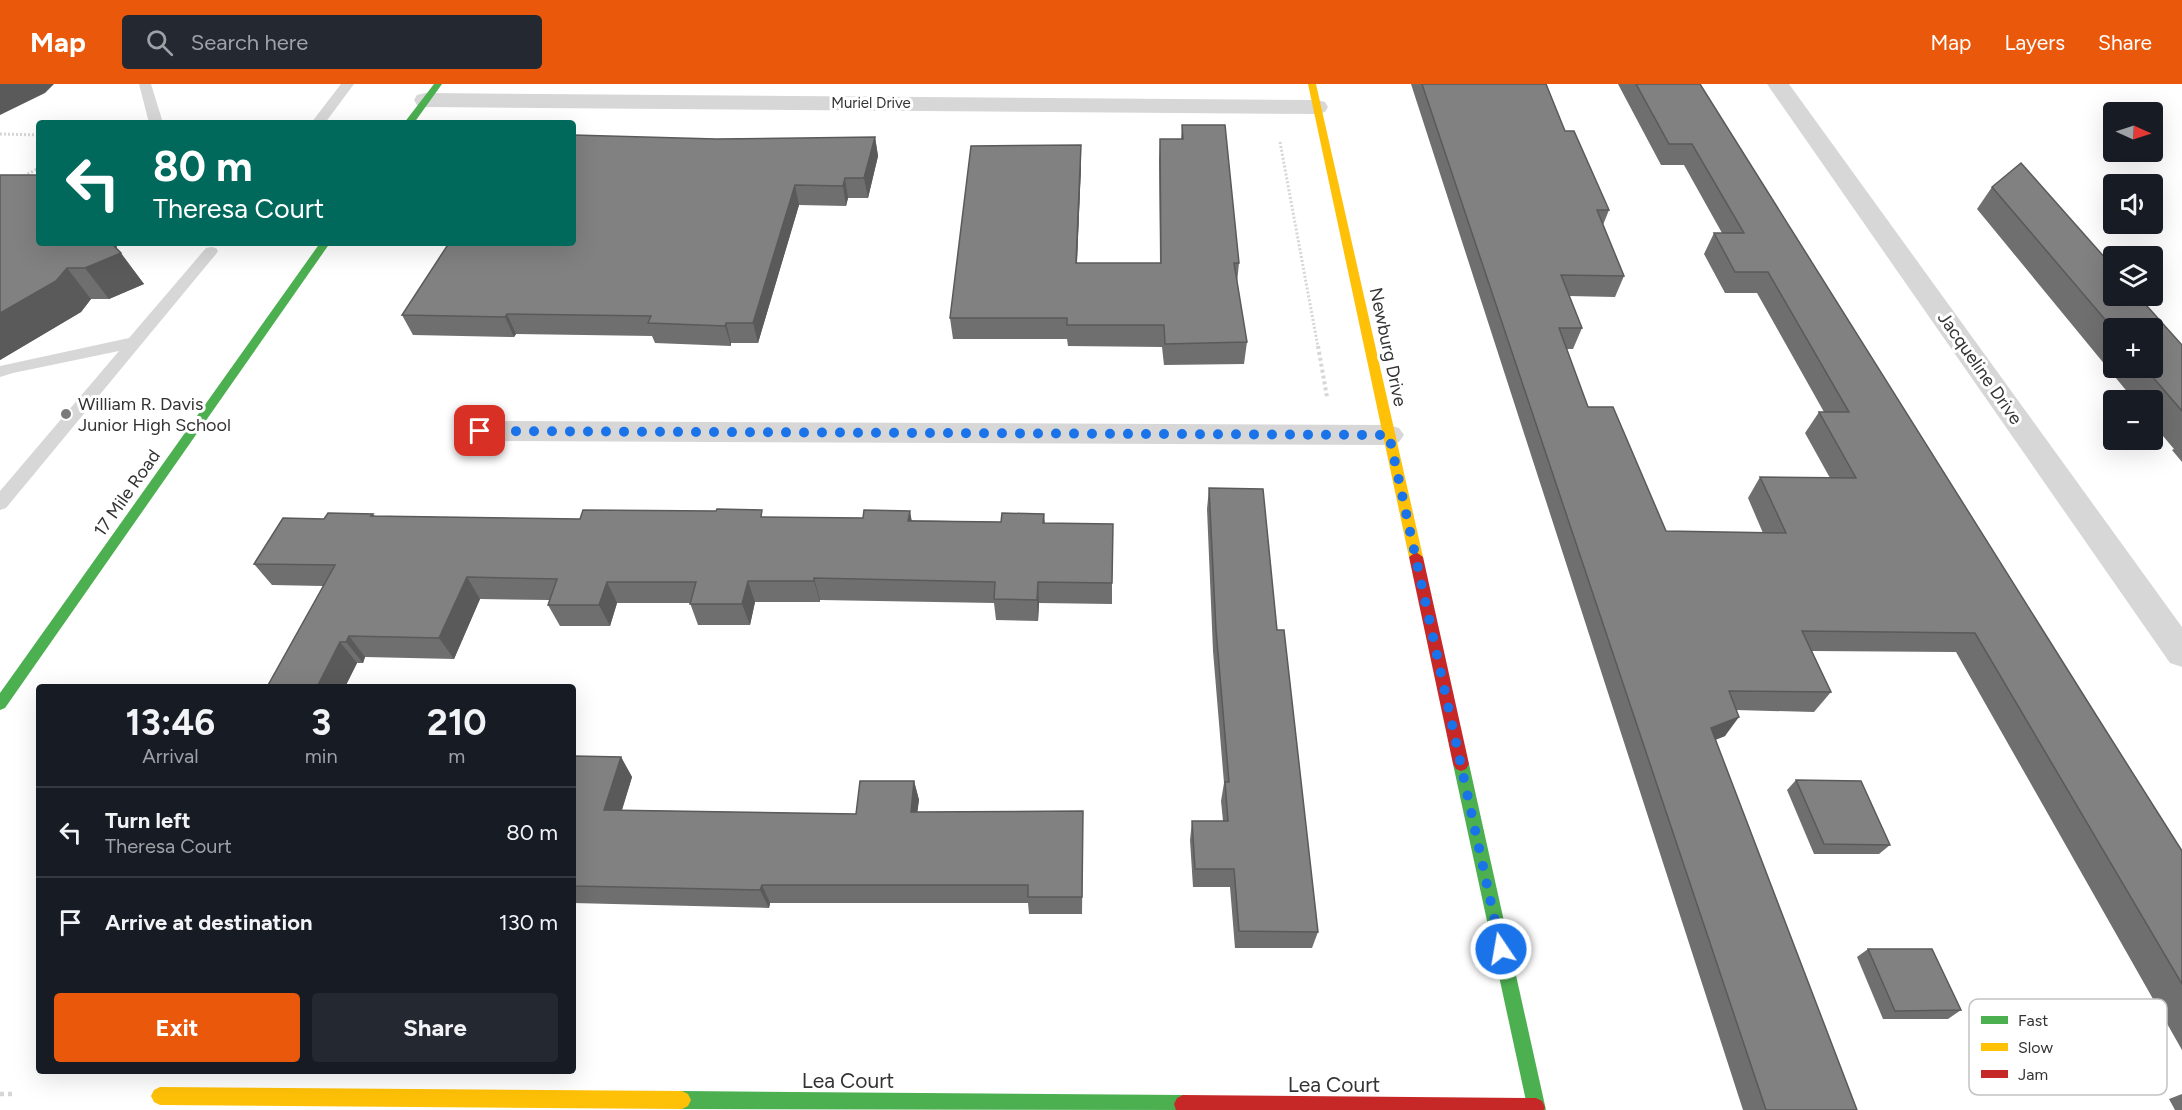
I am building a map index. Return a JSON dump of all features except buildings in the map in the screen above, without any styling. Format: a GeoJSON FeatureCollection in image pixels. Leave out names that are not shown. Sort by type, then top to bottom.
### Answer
{"type":"FeatureCollection","features":[{"type":"Feature","properties":{"kind":"street","name":"Newburg Drive"},"geometry":{"type":"LineString","coordinates":[[1312,84],[1536,1108]]}},
{"type":"Feature","properties":{"kind":"street","name":"Jacqueline Drive"},"geometry":{"type":"LineString","coordinates":[[1778,84],[2182,653]]}},
{"type":"Feature","properties":{"kind":"street","name":"Muriel Drive"},"geometry":{"type":"LineString","coordinates":[[432,92],[1317,107]]}},
{"type":"Feature","properties":{"kind":"street"},"geometry":{"type":"LineString","coordinates":[[411,120],[432,92]]}},
{"type":"Feature","properties":{"kind":"street","name":"17 Mile Road"},"geometry":{"type":"LineString","coordinates":[[0,704],[323,246]]}},
{"type":"Feature","properties":{"kind":"street"},"geometry":{"type":"LineString","coordinates":[[480,431],[1389,435]]}},
{"type":"Feature","properties":{"kind":"street","name":"Lea Court"},"geometry":{"type":"LineString","coordinates":[[160,1096],[1536,1108]]}},
{"type":"Feature","properties":{"kind":"lane"},"geometry":{"type":"LineString","coordinates":[[145,84],[155,120]]}},
{"type":"Feature","properties":{"kind":"lane"},"geometry":{"type":"LineString","coordinates":[[320,120],[348,84]]}},
{"type":"Feature","properties":{"kind":"lane"},"geometry":{"type":"LineString","coordinates":[[0,503],[212,246]]}},
{"type":"Feature","properties":{"kind":"lane"},"geometry":{"type":"LineString","coordinates":[[0,372],[9,368],[135,342]]}},
{"type":"Feature","properties":{"kind":"path"},"geometry":{"type":"LineString","coordinates":[[1278,133],[1328,405]]}},
{"type":"Feature","properties":{"kind":"path"},"geometry":{"type":"LineString","coordinates":[[0,134],[36,135]]}},
{"type":"Feature","properties":{"kind":"path"},"geometry":{"type":"LineString","coordinates":[[20,179],[36,170]]}},
{"type":"Feature","properties":{"kind":"path"},"geometry":{"type":"LineString","coordinates":[[0,1094],[12,1094]]}},
{"type":"Feature","properties":{"kind":"traffic: fast"},"geometry":{"type":"LineString","coordinates":[[411,120],[438,84]]}},
{"type":"Feature","properties":{"kind":"traffic: fast"},"geometry":{"type":"LineString","coordinates":[[0,704],[323,246]]}},
{"type":"Feature","properties":{"kind":"traffic: fast"},"geometry":{"type":"LineString","coordinates":[[1461,764],[1537,1110]]}},
{"type":"Feature","properties":{"kind":"traffic: fast"},"geometry":{"type":"LineString","coordinates":[[682,1100],[1183,1104]]}},
{"type":"Feature","properties":{"kind":"traffic: slow"},"geometry":{"type":"LineString","coordinates":[[1312,84],[1416,557]]}},
{"type":"Feature","properties":{"kind":"traffic: slow"},"geometry":{"type":"LineString","coordinates":[[160,1096],[682,1100]]}},
{"type":"Feature","properties":{"kind":"traffic: jam"},"geometry":{"type":"LineString","coordinates":[[1416,557],[1461,764]]}},
{"type":"Feature","properties":{"kind":"traffic: jam"},"geometry":{"type":"LineString","coordinates":[[1183,1104],[1536,1107]]}},
{"type":"Feature","properties":{"kind":"place","name":"William R. Davis Junior High School"},"geometry":{"type":"Point","coordinates":[66,414]}},
{"type":"Feature","properties":{"kind":"route"},"geometry":{"type":"LineString","coordinates":[[480,431],[1389,435],[1501,949]]}}]}
